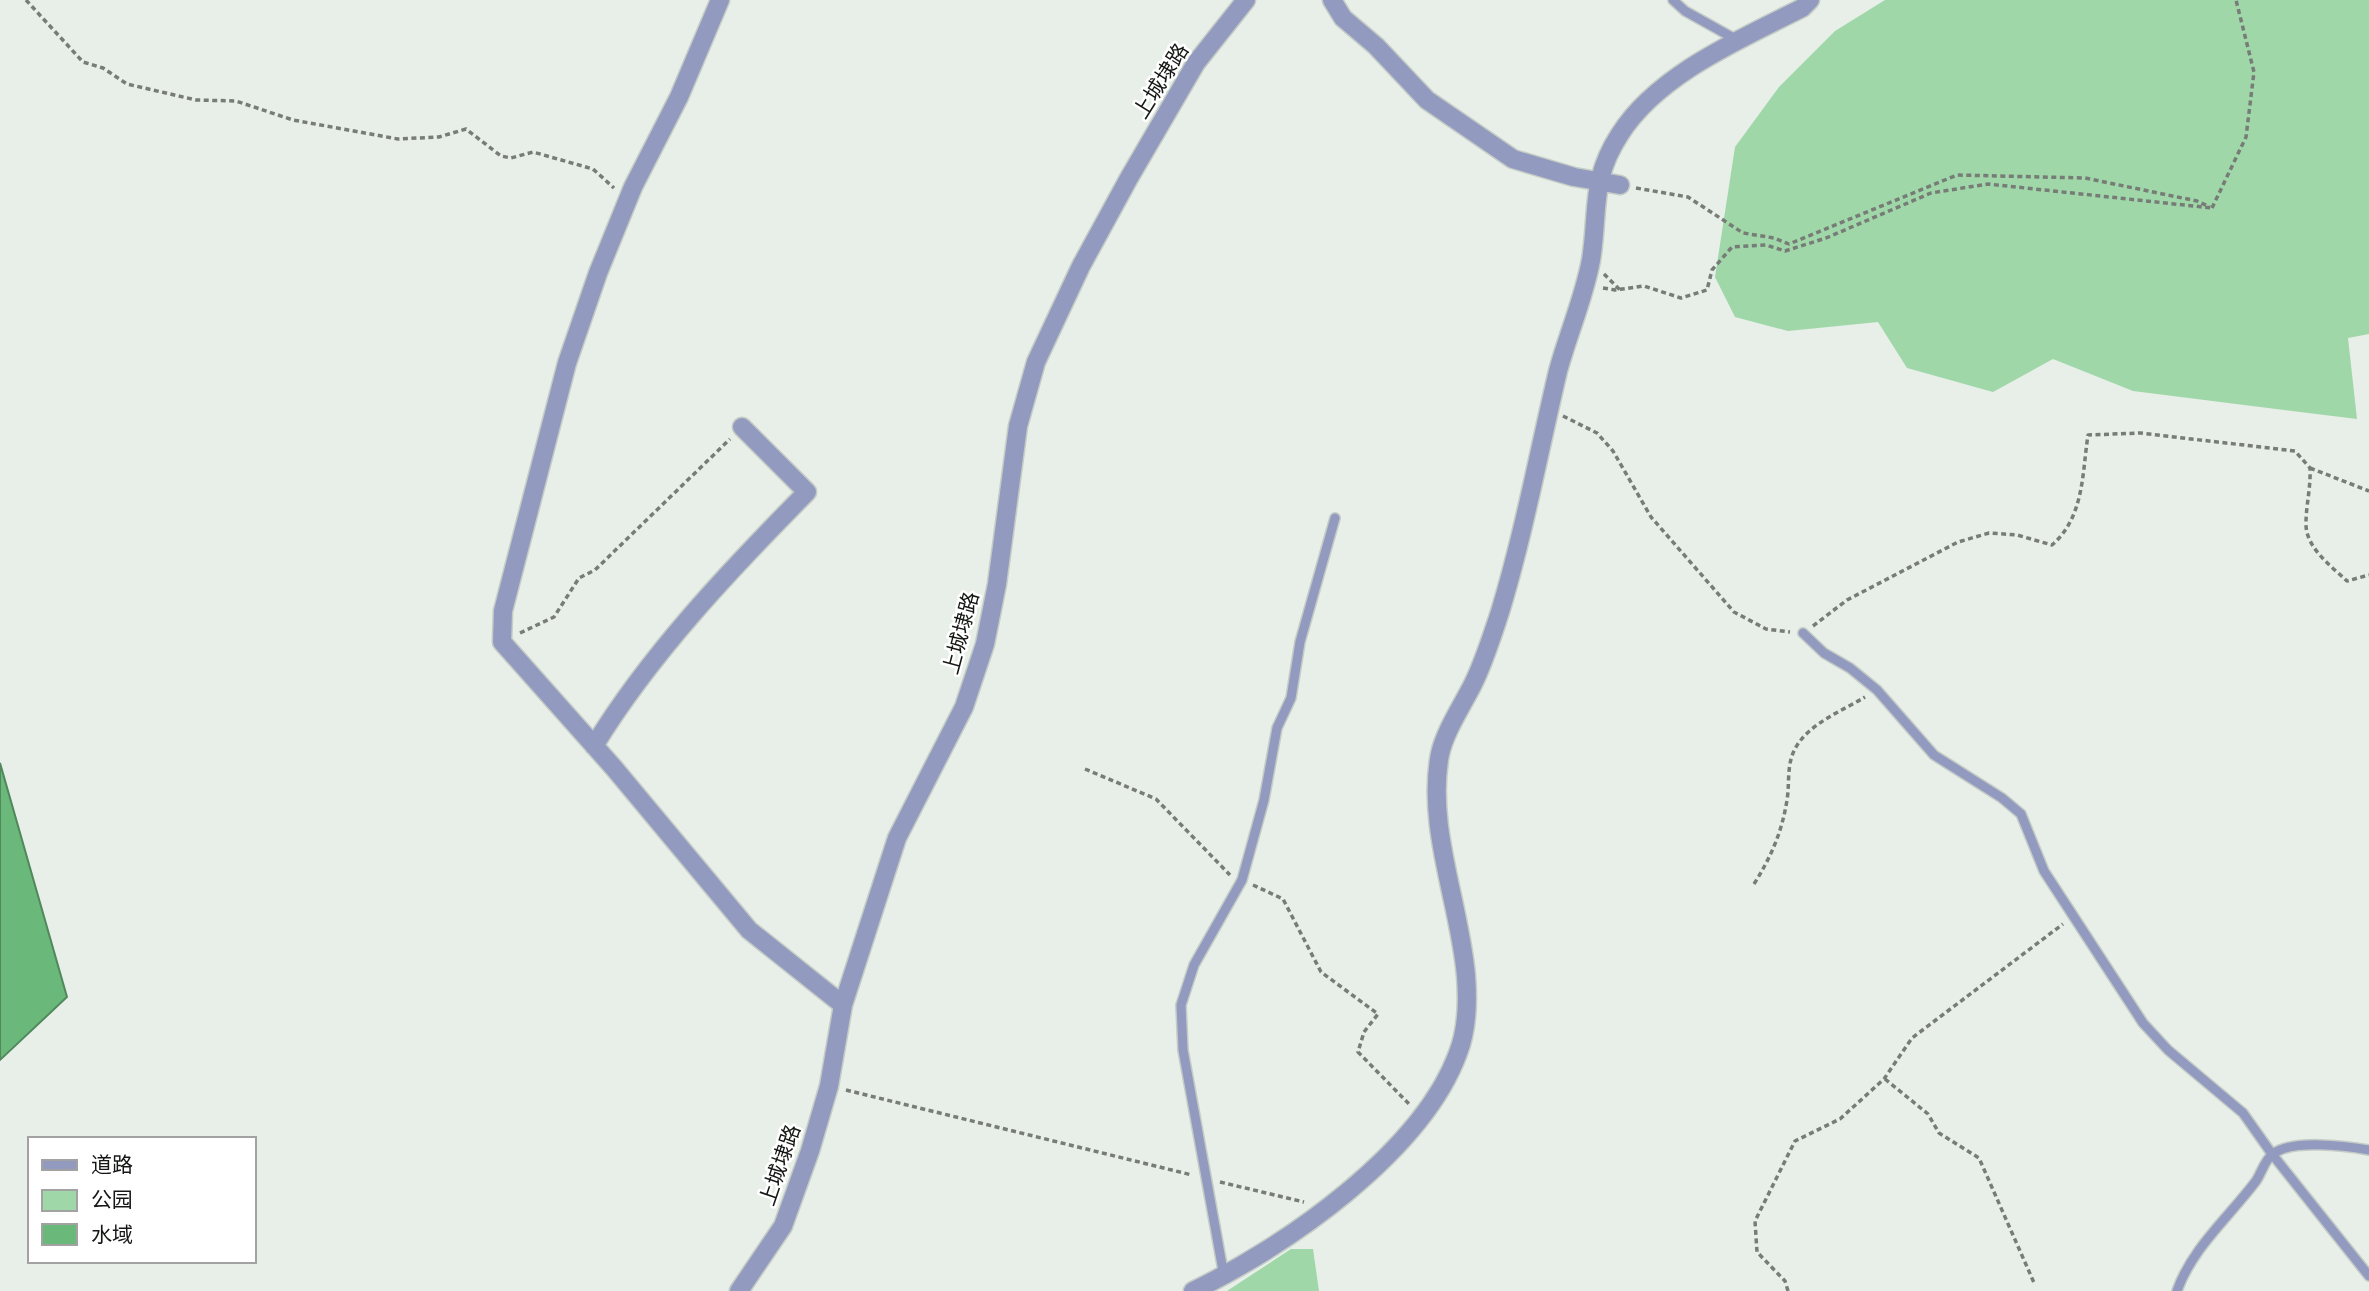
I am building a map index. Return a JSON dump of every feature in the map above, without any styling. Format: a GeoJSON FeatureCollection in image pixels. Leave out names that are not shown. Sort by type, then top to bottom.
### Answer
{"type":"FeatureCollection","features":[{"type":"Feature","properties":{"kind":"street"},"geometry":{"type":"LineString","coordinates":[[720,0],[679,97],[628,200],[598,273],[567,363],[503,611],[502,642],[594,746],[749,930],[843,1005]]}},
{"type":"Feature","properties":{"kind":"street","name":"上城埭路"},"geometry":{"type":"LineString","coordinates":[[739,1291],[783,1226],[829,1086],[843,1005],[897,838],[964,707],[985,644],[997,584],[1018,426],[1036,362],[1081,266],[1142,155],[1196,63],[1246,0]]}},
{"type":"Feature","properties":{"kind":"street"},"geometry":{"type":"LineString","coordinates":[[1332,0],[1343,19],[1376,46],[1427,100],[1513,159],[1620,185]]}},
{"type":"Feature","properties":{"kind":"street"},"geometry":{"type":"LineString","coordinates":[[1193,1291],[1224,1276],[1287,1238],[1360,1181],[1421,1116],[1443,1087],[1460,1051],[1466,1017],[1466,976],[1440,824],[1437,783],[1440,751],[1476,678],[1500,611],[1550,409],[1591,260],[1597,180],[1620,132],[1671,80],[1802,8],[1810,0]]}},
{"type":"Feature","properties":{"kind":"street"},"geometry":{"type":"LineString","coordinates":[[594,746],[625,696],[760,539],[807,492],[742,427]]}},
{"type":"Feature","properties":{"kind":"lane"},"geometry":{"type":"LineString","coordinates":[[1673,0],[1685,11],[1738,41]]}},
{"type":"Feature","properties":{"kind":"lane"},"geometry":{"type":"LineString","coordinates":[[1224,1276],[1183,1050],[1181,1005],[1194,965],[1242,880],[1264,800],[1277,728],[1291,698],[1300,642],[1335,518]]}},
{"type":"Feature","properties":{"kind":"lane"},"geometry":{"type":"LineString","coordinates":[[1803,633],[1824,653],[1850,668],[1877,690],[1934,755],[2002,798],[2021,814],[2044,870],[2143,1023],[2168,1049],[2243,1113],[2272,1154],[2369,1276]]}},
{"type":"Feature","properties":{"kind":"lane"},"geometry":{"type":"LineString","coordinates":[[2177,1291],[2183,1273],[2257,1180],[2272,1154],[2304,1147],[2344,1146],[2369,1150]]}},
{"type":"Feature","properties":{"kind":"path"},"geometry":{"type":"LineString","coordinates":[[26,0],[83,62],[103,68],[127,84],[197,100],[236,101],[293,120],[398,139],[439,137],[466,129],[501,156],[511,158],[533,152],[593,169],[628,200]]}},
{"type":"Feature","properties":{"kind":"path"},"geometry":{"type":"LineString","coordinates":[[2212,208],[2246,137],[2254,72],[2236,0]]}},
{"type":"Feature","properties":{"kind":"path"},"geometry":{"type":"LineString","coordinates":[[1620,185],[1688,197],[1743,233],[1774,238],[1789,244],[1958,175],[2085,178],[2197,201],[2212,208]]}},
{"type":"Feature","properties":{"kind":"path"},"geometry":{"type":"LineString","coordinates":[[1585,284],[1615,290],[1644,286],[1681,298],[1707,290],[1712,271],[1732,247],[1766,245],[1785,251],[1826,238],[1931,193],[1988,184],[2212,208]]}},
{"type":"Feature","properties":{"kind":"path"},"geometry":{"type":"LineString","coordinates":[[1550,409],[1597,433],[1613,451],[1651,517],[1734,612],[1766,629],[1803,633],[1847,600],[1958,542],[1989,533],[2017,535],[2052,545],[2067,532],[2077,512],[2088,435],[2140,433],[2295,451],[2310,468],[2369,491]]}},
{"type":"Feature","properties":{"kind":"path"},"geometry":{"type":"LineString","coordinates":[[502,642],[554,617],[579,578],[595,570],[649,521],[742,427]]}},
{"type":"Feature","properties":{"kind":"path"},"geometry":{"type":"LineString","coordinates":[[2310,468],[2311,498],[2305,526],[2318,554],[2347,581],[2369,575]]}},
{"type":"Feature","properties":{"kind":"path"},"geometry":{"type":"LineString","coordinates":[[1754,884],[1775,850],[1788,798],[1788,770],[1796,747],[1813,728],[1877,690]]}},
{"type":"Feature","properties":{"kind":"path"},"geometry":{"type":"LineString","coordinates":[[1085,769],[1156,799],[1225,872],[1283,899],[1321,972],[1378,1014],[1364,1032],[1358,1052],[1421,1116]]}},
{"type":"Feature","properties":{"kind":"path"},"geometry":{"type":"LineString","coordinates":[[1788,1291],[1785,1281],[1758,1252],[1755,1221],[1764,1200],[1779,1178],[1795,1141],[1840,1118],[1884,1079],[1912,1038],[2073,917]]}},
{"type":"Feature","properties":{"kind":"path"},"geometry":{"type":"LineString","coordinates":[[1884,1079],[1928,1114],[1938,1133],[1979,1158],[2035,1285]]}},
{"type":"Feature","properties":{"kind":"path"},"geometry":{"type":"LineString","coordinates":[[829,1086],[1326,1208]]}},
{"type":"Feature","properties":{"kind":"green space"},"geometry":{"type":"Polygon","coordinates":[[[1885,0],[2369,0],[2369,334],[2348,338],[2357,419],[2133,391],[2053,359],[1993,392],[1907,368],[1878,322],[1788,331],[1735,317],[1715,277],[1735,147],[1779,87],[1835,31],[1885,0]]]}},
{"type":"Feature","properties":{"kind":"green space"},"geometry":{"type":"Polygon","coordinates":[[[1291,1249],[1313,1249],[1319,1291],[1227,1291],[1291,1249]]]}},
{"type":"Feature","properties":{"kind":"water"},"geometry":{"type":"Polygon","coordinates":[[[0,763],[67,997],[0,1060],[0,763]]]}}]}
